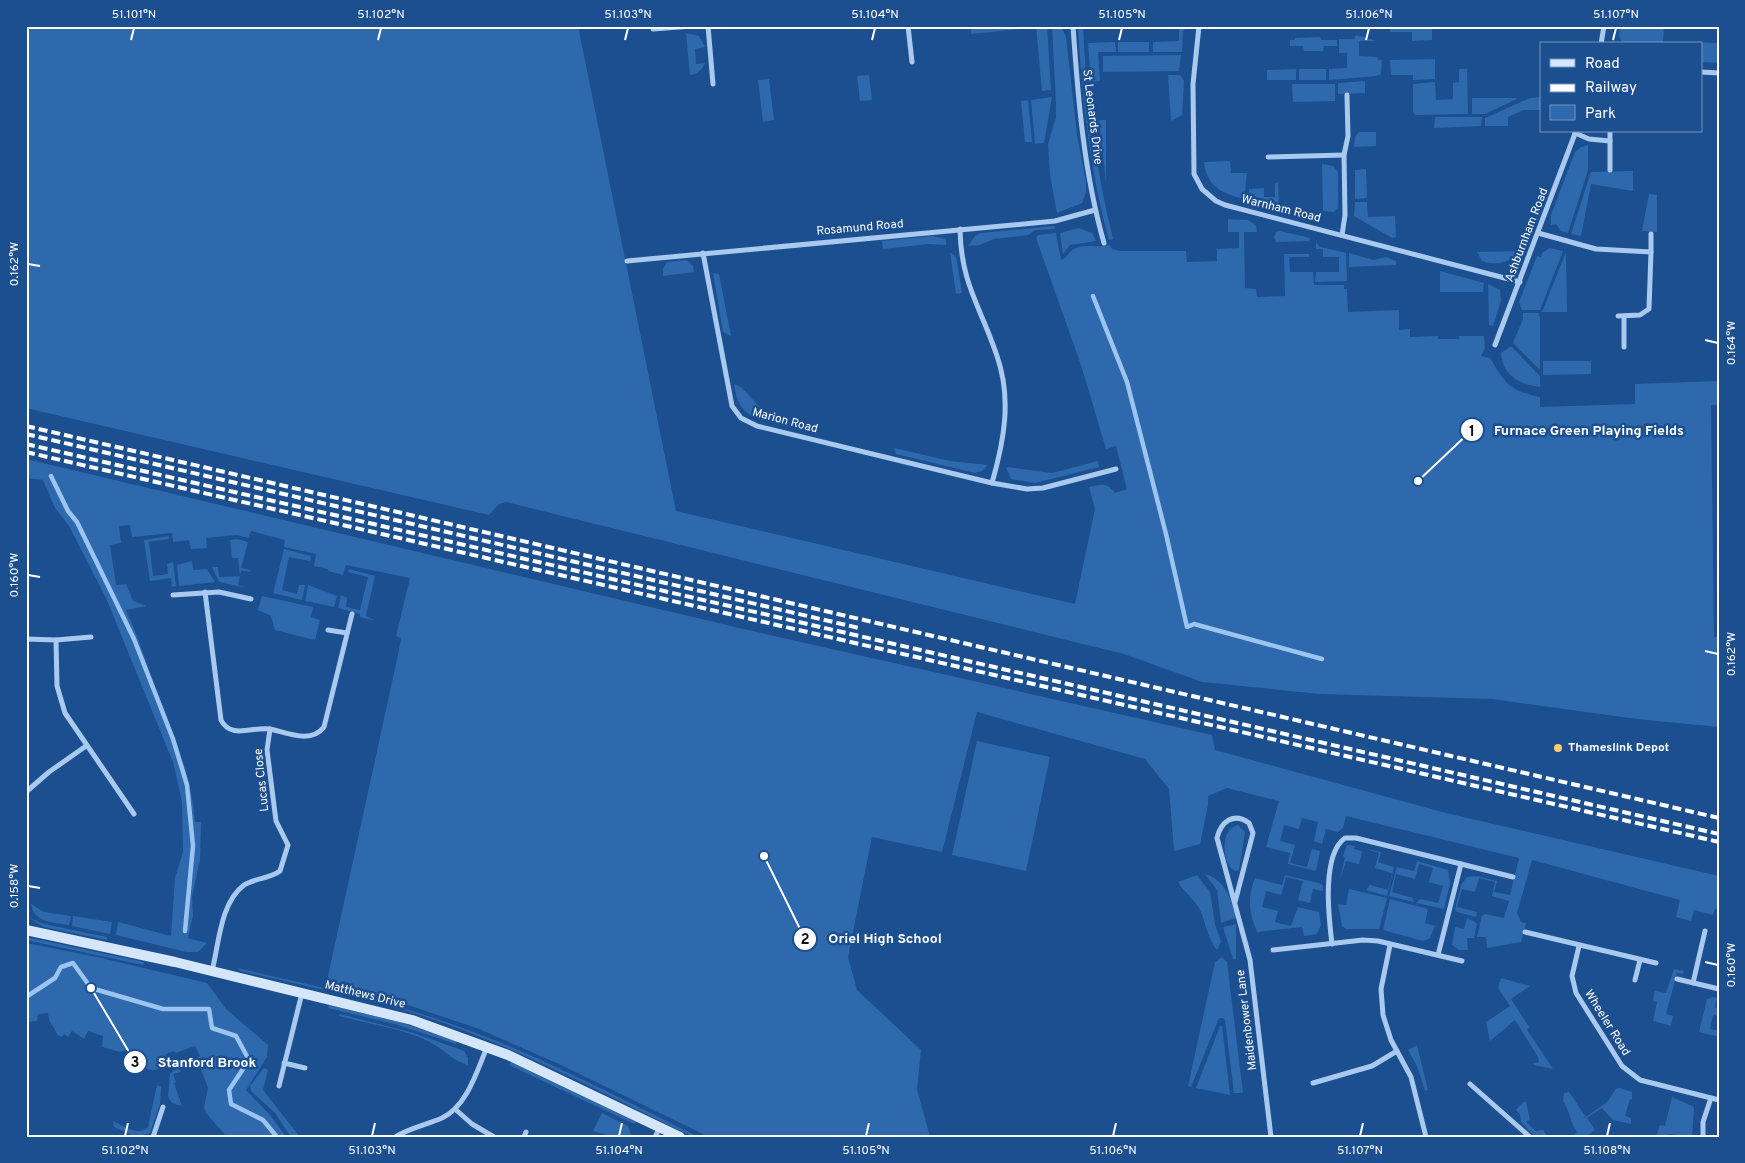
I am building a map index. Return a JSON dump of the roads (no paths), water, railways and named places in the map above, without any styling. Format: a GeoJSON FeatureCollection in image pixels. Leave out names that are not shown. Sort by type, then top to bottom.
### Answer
{"type":"FeatureCollection","features":[{"type":"Feature","properties":{"kind":"street"},"geometry":{"type":"LineString","coordinates":[[653,29],[692,26]]}},
{"type":"Feature","properties":{"kind":"street"},"geometry":{"type":"LineString","coordinates":[[708,26],[713,84]]}},
{"type":"Feature","properties":{"kind":"street"},"geometry":{"type":"LineString","coordinates":[[908,26],[912,62]]}},
{"type":"Feature","properties":{"kind":"street","name":"St Leonards Drive"},"geometry":{"type":"LineString","coordinates":[[1073,26],[1078,94],[1094,210],[1104,243]]}},
{"type":"Feature","properties":{"kind":"street","name":"Warnham Road"},"geometry":{"type":"LineString","coordinates":[[1200,26],[1193,84],[1194,174],[1202,189],[1216,201],[1225,205],[1520,282]]}},
{"type":"Feature","properties":{"kind":"street"},"geometry":{"type":"LineString","coordinates":[[1601,42],[1604,26]]}},
{"type":"Feature","properties":{"kind":"street"},"geometry":{"type":"LineString","coordinates":[[1702,72],[1719,73]]}},
{"type":"Feature","properties":{"kind":"street"},"geometry":{"type":"LineString","coordinates":[[1342,235],[1345,215],[1344,155],[1348,136],[1347,95]]}},
{"type":"Feature","properties":{"kind":"street"},"geometry":{"type":"LineString","coordinates":[[1575,132],[1589,139],[1610,140]]}},
{"type":"Feature","properties":{"kind":"street","name":"Ashburnham Road"},"geometry":{"type":"LineString","coordinates":[[1495,344],[1520,282],[1575,132]]}},
{"type":"Feature","properties":{"kind":"street"},"geometry":{"type":"LineString","coordinates":[[1610,132],[1610,170]]}},
{"type":"Feature","properties":{"kind":"street"},"geometry":{"type":"LineString","coordinates":[[1268,158],[1344,155]]}},
{"type":"Feature","properties":{"kind":"street","name":"Rosamund Road"},"geometry":{"type":"LineString","coordinates":[[627,262],[703,253],[1055,221],[1094,210]]}},
{"type":"Feature","properties":{"kind":"street"},"geometry":{"type":"LineString","coordinates":[[960,229],[960,255],[965,278],[998,357],[1005,390],[1004,434],[992,484]]}},
{"type":"Feature","properties":{"kind":"street"},"geometry":{"type":"LineString","coordinates":[[1538,233],[1596,249],[1651,252]]}},
{"type":"Feature","properties":{"kind":"street"},"geometry":{"type":"LineString","coordinates":[[1624,346],[1621,316],[1640,315],[1649,309],[1651,234]]}},
{"type":"Feature","properties":{"kind":"street","name":"Marion Road"},"geometry":{"type":"LineString","coordinates":[[703,253],[732,406],[741,418],[757,426],[992,484],[1026,489],[1043,488],[1116,469]]}},
{"type":"Feature","properties":{"kind":"street"},"geometry":{"type":"LineString","coordinates":[[204,592],[221,720],[227,728],[237,732],[261,728],[309,737],[322,731],[326,722],[352,614]]}},
{"type":"Feature","properties":{"kind":"street"},"geometry":{"type":"LineString","coordinates":[[174,595],[204,592],[225,593],[251,599]]}},
{"type":"Feature","properties":{"kind":"street"},"geometry":{"type":"LineString","coordinates":[[328,630],[347,634]]}},
{"type":"Feature","properties":{"kind":"street"},"geometry":{"type":"LineString","coordinates":[[26,639],[56,640],[91,637]]}},
{"type":"Feature","properties":{"kind":"street"},"geometry":{"type":"LineString","coordinates":[[56,640],[55,674],[65,714],[134,814]]}},
{"type":"Feature","properties":{"kind":"street","name":"Lucas Close"},"geometry":{"type":"LineString","coordinates":[[212,972],[226,911],[233,897],[250,882],[280,871],[288,850],[288,840],[276,821],[267,750],[270,729]]}},
{"type":"Feature","properties":{"kind":"street"},"geometry":{"type":"LineString","coordinates":[[26,792],[49,772],[86,746]]}},
{"type":"Feature","properties":{"kind":"street","name":"Maidenbower Lane"},"geometry":{"type":"LineString","coordinates":[[1235,902],[1253,833],[1249,823],[1239,818],[1227,820],[1222,825],[1217,838],[1250,960],[1271,1137]]}},
{"type":"Feature","properties":{"kind":"street"},"geometry":{"type":"LineString","coordinates":[[1332,944],[1328,910],[1329,880],[1337,847],[1345,838],[1356,838],[1513,877]]}},
{"type":"Feature","properties":{"kind":"street"},"geometry":{"type":"LineString","coordinates":[[1438,955],[1461,864]]}},
{"type":"Feature","properties":{"kind":"street","name":"Matthews Drive"},"geometry":{"type":"LineString","coordinates":[[26,930],[302,992],[412,1020],[488,1047],[680,1137]]}},
{"type":"Feature","properties":{"kind":"street"},"geometry":{"type":"LineString","coordinates":[[1692,983],[1705,931]]}},
{"type":"Feature","properties":{"kind":"street"},"geometry":{"type":"LineString","coordinates":[[1525,932],[1656,963]]}},
{"type":"Feature","properties":{"kind":"street"},"geometry":{"type":"LineString","coordinates":[[1273,950],[1363,940],[1462,961]]}},
{"type":"Feature","properties":{"kind":"street"},"geometry":{"type":"LineString","coordinates":[[1390,945],[1383,974],[1381,1002],[1386,1027],[1411,1077],[1426,1137]]}},
{"type":"Feature","properties":{"kind":"street","name":"Wheeler Road"},"geometry":{"type":"LineString","coordinates":[[1579,946],[1572,976],[1576,993],[1622,1066],[1640,1080],[1719,1100]]}},
{"type":"Feature","properties":{"kind":"street"},"geometry":{"type":"LineString","coordinates":[[1635,980],[1640,960]]}},
{"type":"Feature","properties":{"kind":"street"},"geometry":{"type":"LineString","coordinates":[[1677,979],[1719,989]]}},
{"type":"Feature","properties":{"kind":"street"},"geometry":{"type":"LineString","coordinates":[[279,1086],[302,992]]}},
{"type":"Feature","properties":{"kind":"street"},"geometry":{"type":"LineString","coordinates":[[395,1137],[410,1128],[440,1118],[455,1109],[477,1072],[488,1047]]}},
{"type":"Feature","properties":{"kind":"street"},"geometry":{"type":"LineString","coordinates":[[1313,1083],[1372,1066],[1397,1052]]}},
{"type":"Feature","properties":{"kind":"street"},"geometry":{"type":"LineString","coordinates":[[284,1063],[305,1068]]}},
{"type":"Feature","properties":{"kind":"street"},"geometry":{"type":"LineString","coordinates":[[1470,1084],[1530,1137]]}},
{"type":"Feature","properties":{"kind":"street"},"geometry":{"type":"LineString","coordinates":[[1703,1137],[1703,1122],[1711,1098]]}},
{"type":"Feature","properties":{"kind":"street"},"geometry":{"type":"LineString","coordinates":[[153,1137],[163,1107]]}},
{"type":"Feature","properties":{"kind":"street"},"geometry":{"type":"LineString","coordinates":[[455,1109],[476,1128],[494,1137]]}},
{"type":"Feature","properties":{"kind":"street"},"geometry":{"type":"LineString","coordinates":[[655,1137],[660,1127]]}},
{"type":"Feature","properties":{"kind":"waterway"},"geometry":{"type":"LineString","coordinates":[[1093,296],[1127,382],[1166,534],[1187,627],[1194,624],[1322,659]]}},
{"type":"Feature","properties":{"kind":"waterway"},"geometry":{"type":"LineString","coordinates":[[51,476],[68,511],[77,522],[134,639],[173,739],[187,785],[193,846],[185,931]]}},
{"type":"Feature","properties":{"kind":"waterway"},"geometry":{"type":"LineString","coordinates":[[26,997],[55,978],[61,967],[73,963],[91,988],[163,1009],[209,1009],[212,1028],[236,1036],[249,1060],[229,1090],[231,1104],[263,1120],[277,1137]]}},
{"type":"Feature","properties":{"kind":"railway"},"geometry":{"type":"LineString","coordinates":[[26,426],[1719,818]]}},
{"type":"Feature","properties":{"kind":"railway"},"geometry":{"type":"LineString","coordinates":[[26,434],[859,628]]}},
{"type":"Feature","properties":{"kind":"railway"},"geometry":{"type":"LineString","coordinates":[[26,444],[1719,834]]}},
{"type":"Feature","properties":{"kind":"railway"},"geometry":{"type":"LineString","coordinates":[[26,452],[1719,842]]}},
{"type":"Feature","properties":{"kind":"place","name":"Furnace Green Playing Fields"},"geometry":{"type":"Point","coordinates":[1418,481]}},
{"type":"Feature","properties":{"kind":"place","name":"Thameslink Depot"},"geometry":{"type":"Point","coordinates":[1558,748]}},
{"type":"Feature","properties":{"kind":"place","name":"Oriel High School"},"geometry":{"type":"Point","coordinates":[764,856]}},
{"type":"Feature","properties":{"kind":"place","name":"Stanford Brook"},"geometry":{"type":"Point","coordinates":[91,988]}}]}
